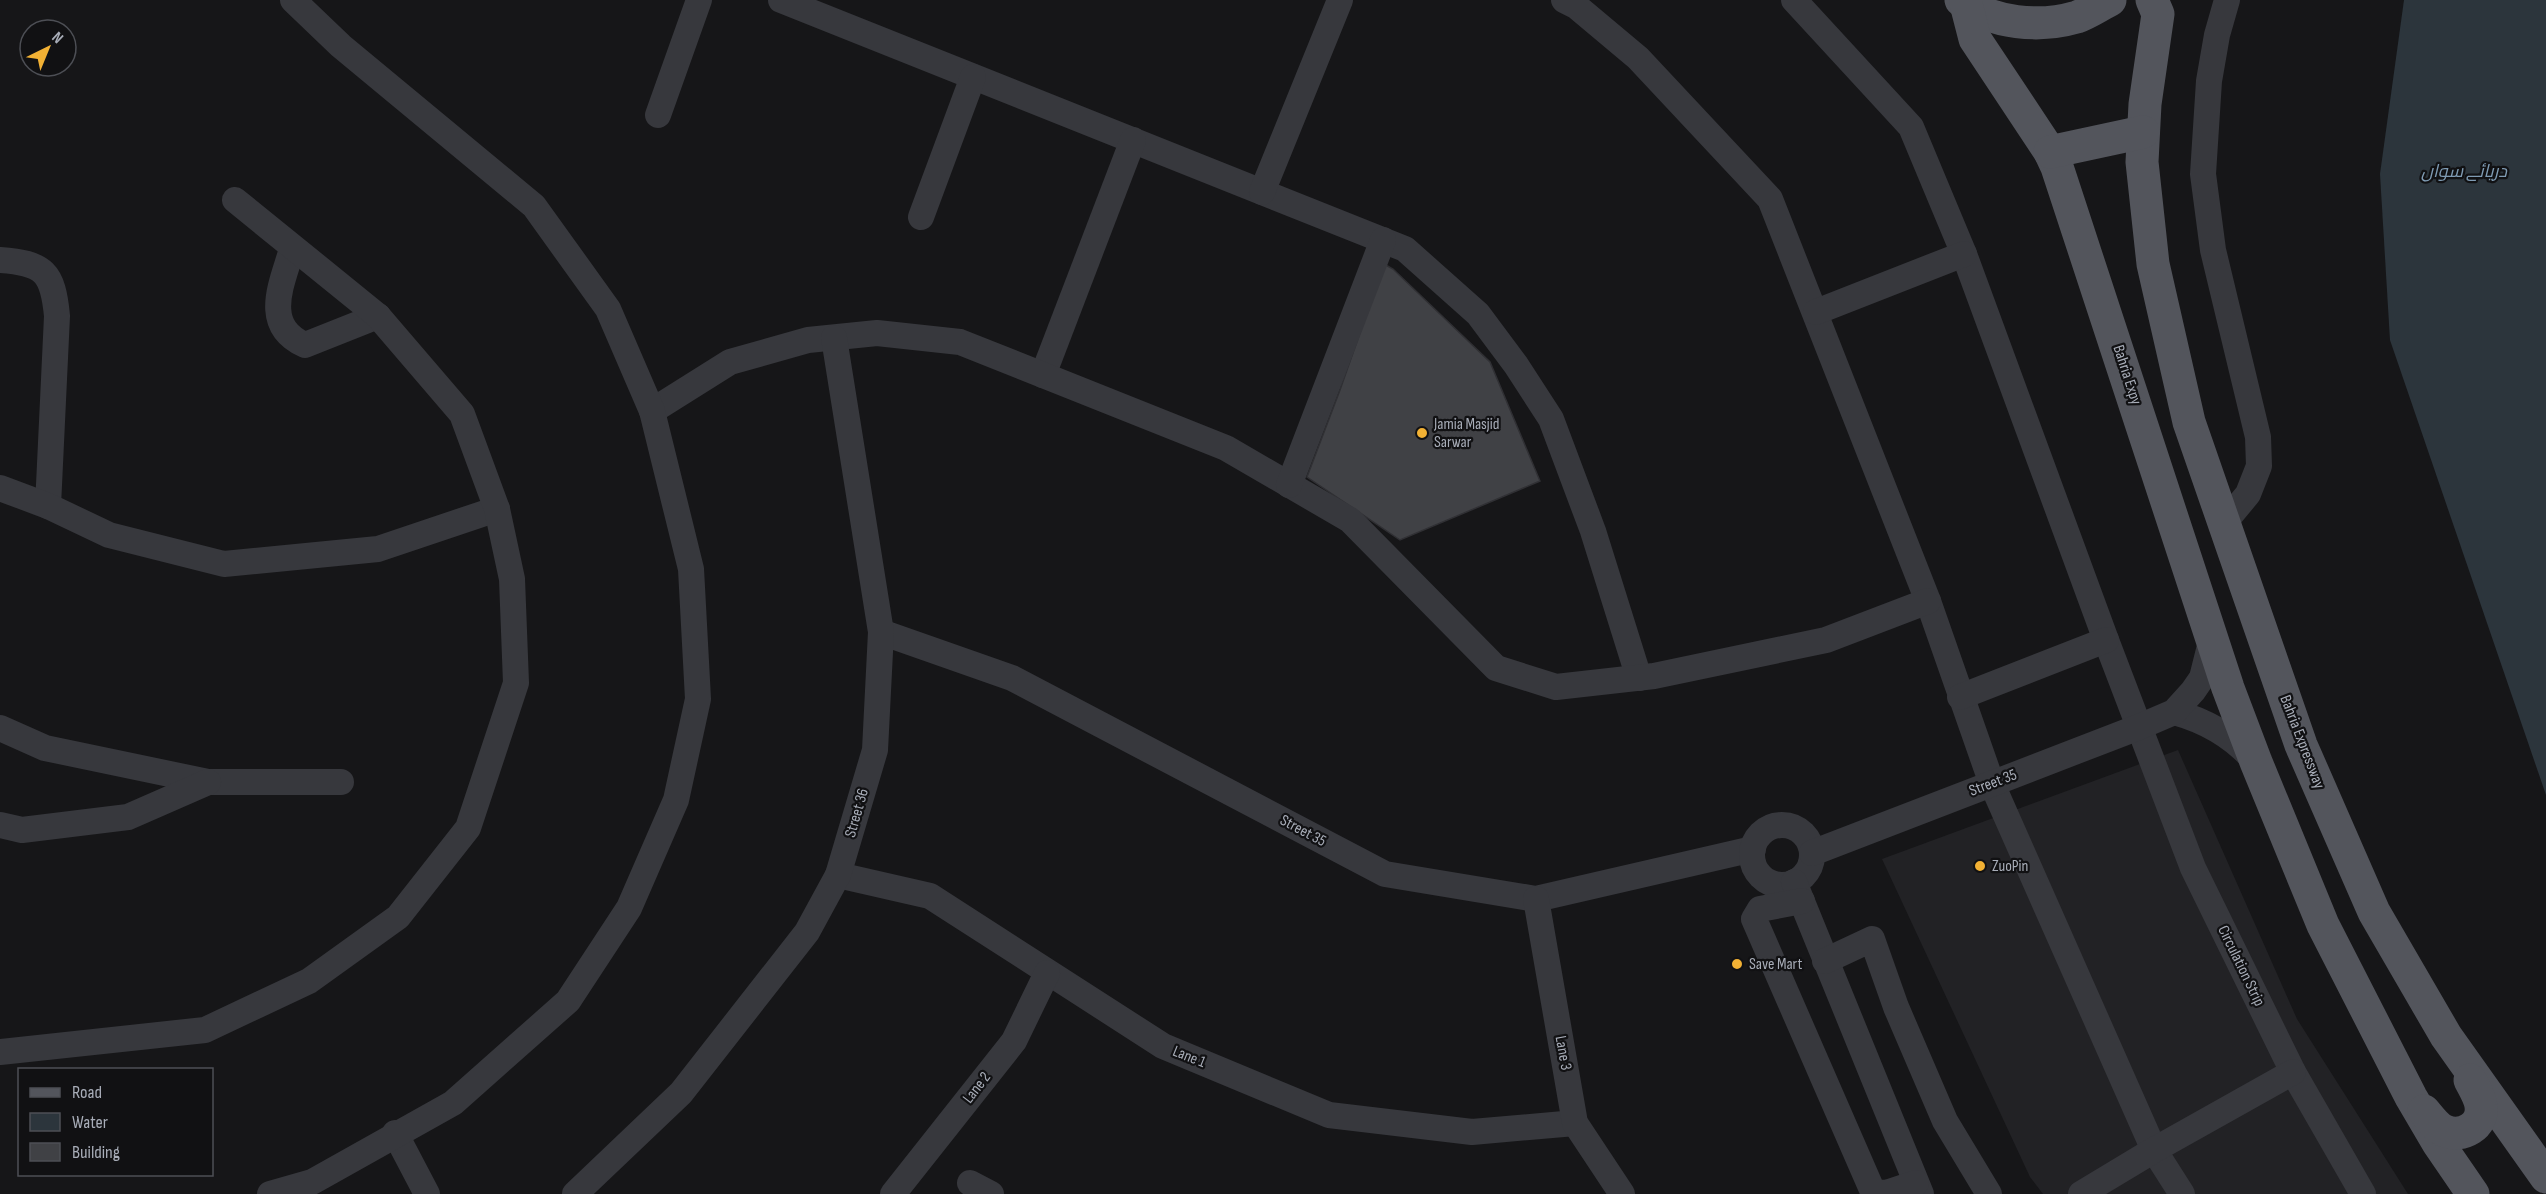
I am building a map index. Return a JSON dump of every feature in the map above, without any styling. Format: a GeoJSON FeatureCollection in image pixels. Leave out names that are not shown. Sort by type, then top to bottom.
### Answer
{"type":"FeatureCollection","features":[{"type":"Feature","properties":{"kind":"main road"},"geometry":{"type":"LineString","coordinates":[[1963,2],[2001,19],[2040,23],[2078,16],[2110,0]]}},
{"type":"Feature","properties":{"kind":"main road"},"geometry":{"type":"LineString","coordinates":[[2050,152],[2142,132],[2158,14],[2152,0]]}},
{"type":"Feature","properties":{"kind":"main road","name":"Bahria Expy"},"geometry":{"type":"LineString","coordinates":[[1963,2],[1975,39],[2050,152],[2057,167],[2212,638],[2256,762]]}},
{"type":"Feature","properties":{"kind":"main road","name":"Bahria Expressway"},"geometry":{"type":"LineString","coordinates":[[2142,132],[2142,162],[2153,264],[2189,422],[2306,755],[2374,912],[2446,1036],[2546,1177]]}},
{"type":"Feature","properties":{"kind":"main road"},"geometry":{"type":"LineString","coordinates":[[2256,762],[2323,925],[2411,1097],[2438,1143],[2473,1194]]}},
{"type":"Feature","properties":{"kind":"main road"},"geometry":{"type":"LineString","coordinates":[[2411,1097],[2444,1131],[2465,1132],[2479,1120],[2481,1107],[2475,1090],[2446,1036]]}},
{"type":"Feature","properties":{"kind":"main road"},"geometry":{"type":"LineString","coordinates":[[2534,1194],[2540,1194]]}},
{"type":"Feature","properties":{"kind":"street"},"geometry":{"type":"LineString","coordinates":[[270,1194],[312,1182],[453,1102],[567,1001],[630,908],[676,800],[698,699],[692,569],[652,411],[608,309],[534,206],[341,46],[292,0]]}},
{"type":"Feature","properties":{"kind":"street"},"geometry":{"type":"LineString","coordinates":[[658,115],[699,0]]}},
{"type":"Feature","properties":{"kind":"street"},"geometry":{"type":"LineString","coordinates":[[781,0],[1405,249],[1478,314],[1516,365],[1551,419],[1593,531],[1639,678]]}},
{"type":"Feature","properties":{"kind":"street"},"geometry":{"type":"LineString","coordinates":[[1262,192],[1340,0]]}},
{"type":"Feature","properties":{"kind":"street"},"geometry":{"type":"LineString","coordinates":[[1564,0],[1576,6],[1638,58],[1770,199],[1928,601],[1992,784],[2154,1150],[2182,1194]]}},
{"type":"Feature","properties":{"kind":"street","name":"Circulation Strip"},"geometry":{"type":"LineString","coordinates":[[1794,0],[1911,128],[1965,254],[2106,640],[2193,868],[2293,1072],[2363,1194]]}},
{"type":"Feature","properties":{"kind":"street"},"geometry":{"type":"LineString","coordinates":[[2224,523],[2248,494],[2259,466],[2258,437],[2213,250],[2204,174],[2209,81],[2217,34],[2227,0]]}},
{"type":"Feature","properties":{"kind":"street"},"geometry":{"type":"LineString","coordinates":[[921,217],[973,77]]}},
{"type":"Feature","properties":{"kind":"street"},"geometry":{"type":"LineString","coordinates":[[1043,375],[1133,140]]}},
{"type":"Feature","properties":{"kind":"street"},"geometry":{"type":"LineString","coordinates":[[0,1052],[205,1030],[309,981],[398,918],[468,828],[516,683],[512,579],[497,508],[462,414],[378,316],[292,249],[235,200]]}},
{"type":"Feature","properties":{"kind":"street"},"geometry":{"type":"LineString","coordinates":[[1289,485],[1383,240]]}},
{"type":"Feature","properties":{"kind":"street"},"geometry":{"type":"LineString","coordinates":[[292,249],[278,295],[279,320],[290,338],[305,345],[378,316]]}},
{"type":"Feature","properties":{"kind":"street"},"geometry":{"type":"LineString","coordinates":[[1816,312],[1965,254]]}},
{"type":"Feature","properties":{"kind":"street"},"geometry":{"type":"LineString","coordinates":[[0,260],[23,261],[40,269],[55,288],[57,316],[48,506]]}},
{"type":"Feature","properties":{"kind":"street"},"geometry":{"type":"LineString","coordinates":[[652,411],[730,362],[808,340],[877,333],[960,342],[1226,448],[1350,520],[1496,668],[1556,687],[1639,678],[1826,640],[1928,601]]}},
{"type":"Feature","properties":{"kind":"street","name":"Street 36"},"geometry":{"type":"LineString","coordinates":[[575,1194],[681,1094],[807,932],[838,875],[875,750],[881,632],[834,338]]}},
{"type":"Feature","properties":{"kind":"street"},"geometry":{"type":"LineString","coordinates":[[0,488],[48,506],[109,535],[224,564],[378,549],[497,508]]}},
{"type":"Feature","properties":{"kind":"street","name":"Street 35"},"geometry":{"type":"LineString","coordinates":[[881,632],[1012,678],[1385,874],[1536,899],[1753,849]]}},
{"type":"Feature","properties":{"kind":"street"},"geometry":{"type":"LineString","coordinates":[[2212,638],[2202,678],[2174,712],[2194,717],[2223,732],[2239,744],[2256,762]]}},
{"type":"Feature","properties":{"kind":"street"},"geometry":{"type":"LineString","coordinates":[[1960,697],[2106,640]]}},
{"type":"Feature","properties":{"kind":"street","name":"Street 35"},"geometry":{"type":"LineString","coordinates":[[1812,853],[2139,728],[2174,712]]}},
{"type":"Feature","properties":{"kind":"street"},"geometry":{"type":"LineString","coordinates":[[0,728],[45,748],[208,782],[341,782]]}},
{"type":"Feature","properties":{"kind":"street"},"geometry":{"type":"LineString","coordinates":[[0,825],[22,830],[128,817],[208,782]]}},
{"type":"Feature","properties":{"kind":"street"},"geometry":{"type":"LineString","coordinates":[[1753,849],[1756,869],[1766,879],[1798,892],[1918,1188],[1886,1193],[1873,1192],[1754,919],[1760,909],[1798,892],[1808,870],[1812,853],[1804,835],[1787,825],[1768,829],[1758,837],[1753,849]]}},
{"type":"Feature","properties":{"kind":"street","name":"Lane 1"},"geometry":{"type":"LineString","coordinates":[[838,875],[930,896],[1163,1046],[1329,1115],[1472,1132],[1575,1123]]}},
{"type":"Feature","properties":{"kind":"street","name":"Lane 3"},"geometry":{"type":"LineString","coordinates":[[1536,899],[1575,1123],[1622,1194]]}},
{"type":"Feature","properties":{"kind":"street"},"geometry":{"type":"LineString","coordinates":[[1826,961],[1872,939],[1896,1007],[1945,1121],[1989,1194]]}},
{"type":"Feature","properties":{"kind":"street","name":"Lane 2"},"geometry":{"type":"LineString","coordinates":[[893,1194],[1014,1041],[1047,973]]}},
{"type":"Feature","properties":{"kind":"street"},"geometry":{"type":"LineString","coordinates":[[2081,1194],[2293,1072]]}},
{"type":"Feature","properties":{"kind":"street"},"geometry":{"type":"LineString","coordinates":[[395,1133],[427,1194]]}},
{"type":"Feature","properties":{"kind":"shaded area"},"geometry":{"type":"Polygon","coordinates":[[[2178,750],[2297,1019],[2408,1194],[2043,1194],[2030,1177],[1882,859],[2178,750]]]}},
{"type":"Feature","properties":{"kind":"water","name":"دریائے سواں"},"geometry":{"type":"Polygon","coordinates":[[[2404,0],[2546,0],[2546,795],[2390,340],[2380,174],[2404,0]]]}},
{"type":"Feature","properties":{"kind":"building","name":"Jamia Masjid Sarwar"},"geometry":{"type":"Polygon","coordinates":[[[1384,264],[1393,269],[1490,362],[1540,481],[1400,540],[1307,477],[1384,264]]]}},
{"type":"Feature","properties":{"kind":"place","name":"Jamia Masjid Sarwar"},"geometry":{"type":"Point","coordinates":[1422,433]}},
{"type":"Feature","properties":{"kind":"place","name":"ZuoPin"},"geometry":{"type":"Point","coordinates":[1980,866]}},
{"type":"Feature","properties":{"kind":"place","name":"Save Mart"},"geometry":{"type":"Point","coordinates":[1737,964]}}]}
